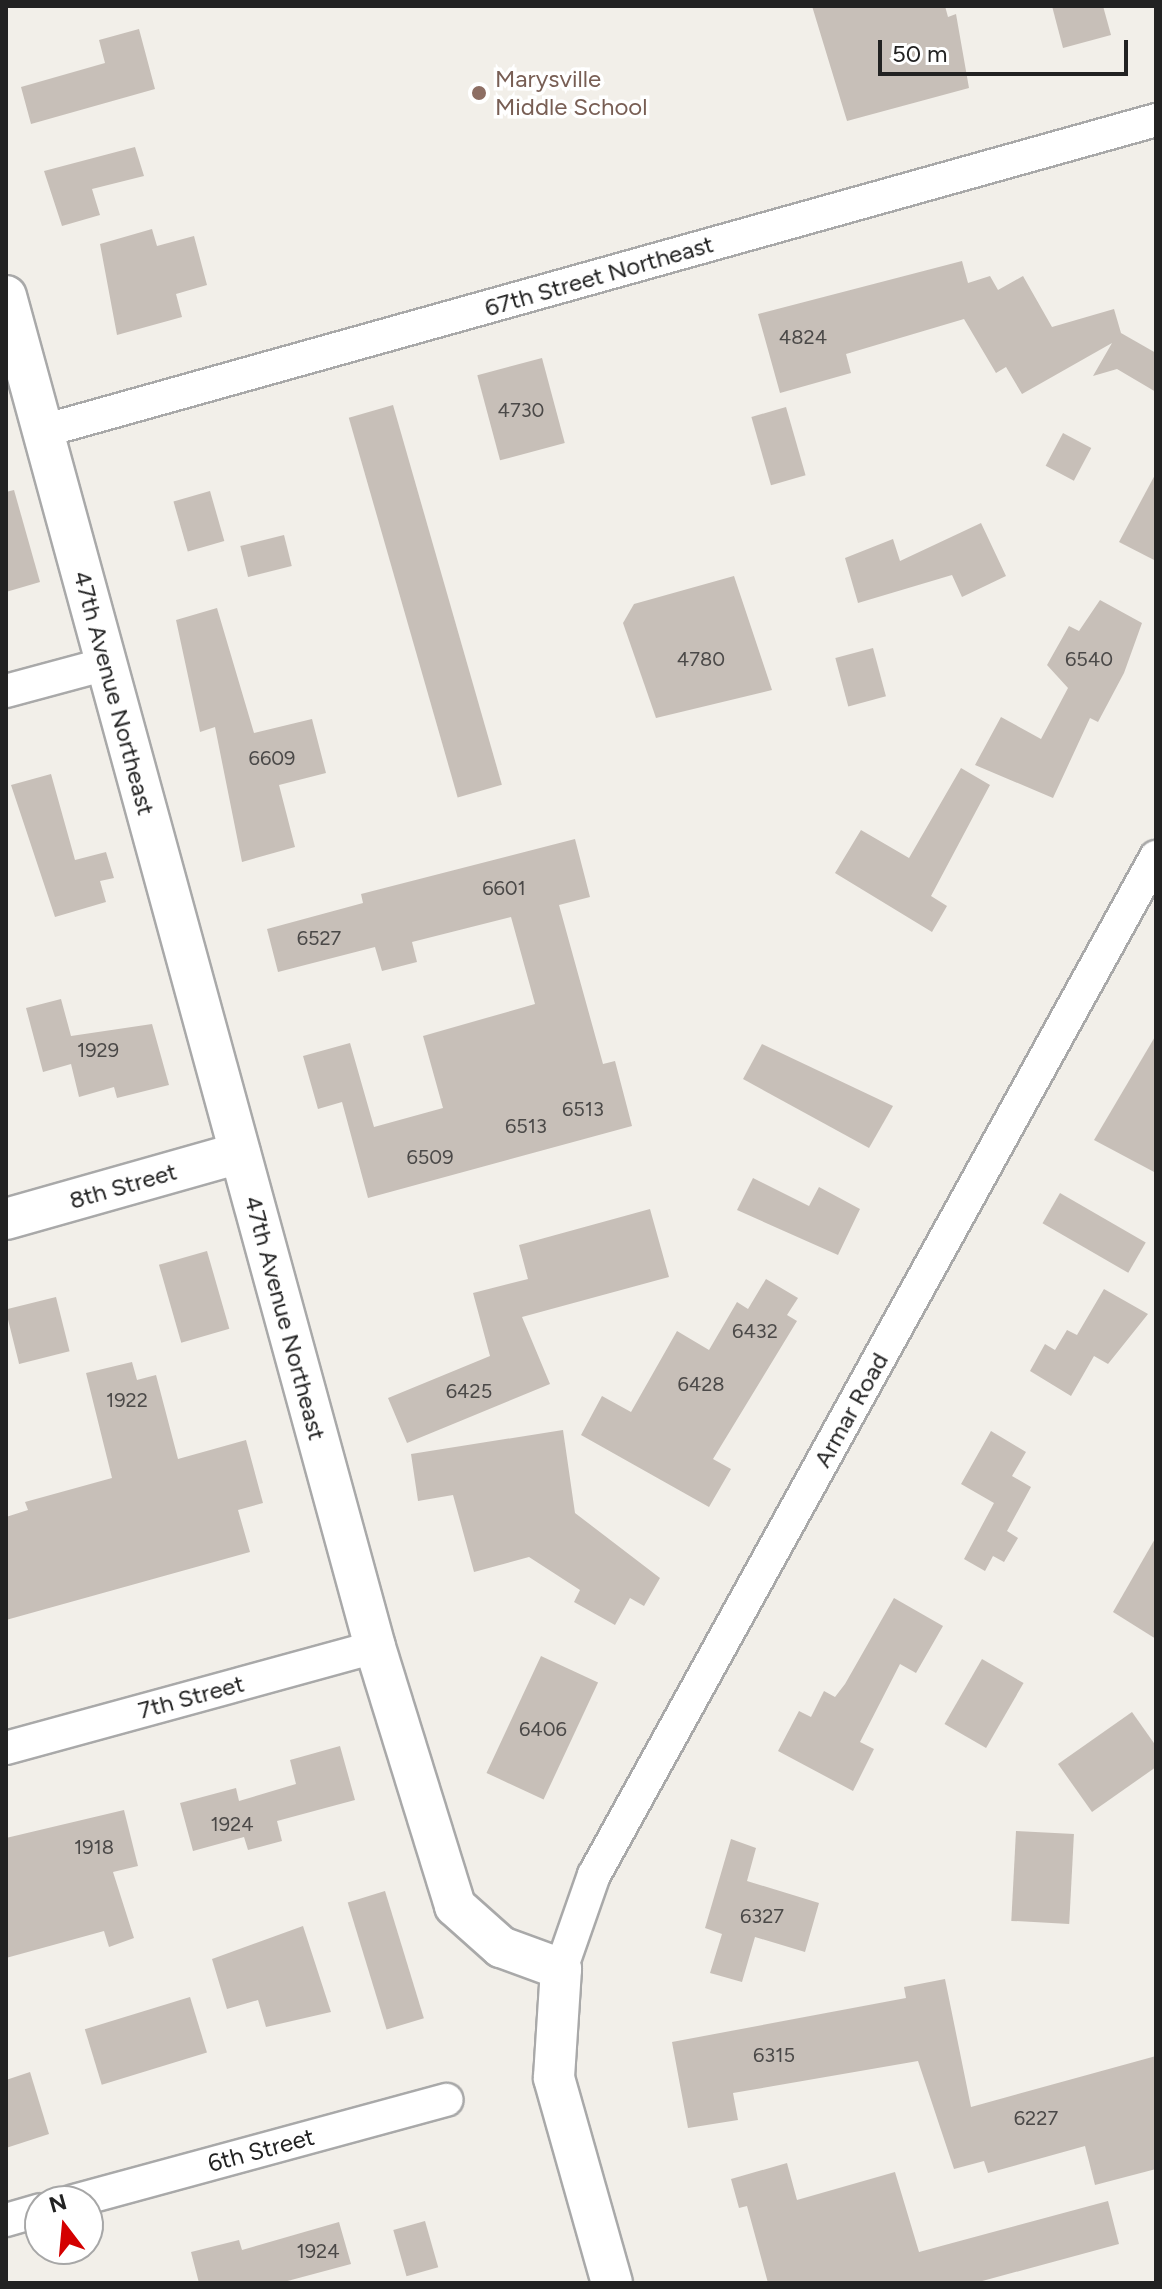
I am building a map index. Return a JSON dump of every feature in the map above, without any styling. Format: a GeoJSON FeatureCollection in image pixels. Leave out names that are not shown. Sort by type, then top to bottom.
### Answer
{"type":"FeatureCollection","features":[{"type":"Feature","properties":{"kind":"street","name":"67th Street Northeast"},"geometry":{"type":"LineString","coordinates":[[43,431],[1156,120]]}},
{"type":"Feature","properties":{"kind":"street","name":"47th Avenue Northeast"},"geometry":{"type":"LineString","coordinates":[[6,296],[375,1647],[455,1906],[501,1947],[561,1969]]}},
{"type":"Feature","properties":{"kind":"street"},"geometry":{"type":"LineString","coordinates":[[6,691],[106,664]]}},
{"type":"Feature","properties":{"kind":"street","name":"Armar Road"},"geometry":{"type":"LineString","coordinates":[[561,1969],[594,1875],[1156,857]]}},
{"type":"Feature","properties":{"kind":"street","name":"8th Street"},"geometry":{"type":"LineString","coordinates":[[6,1219],[240,1153]]}},
{"type":"Feature","properties":{"kind":"street","name":"7th Street"},"geometry":{"type":"LineString","coordinates":[[6,1748],[375,1647]]}},
{"type":"Feature","properties":{"kind":"street"},"geometry":{"type":"LineString","coordinates":[[561,1969],[554,2078],[612,2283]]}},
{"type":"Feature","properties":{"kind":"street","name":"6th Street"},"geometry":{"type":"LineString","coordinates":[[104,2193],[447,2100]]}},
{"type":"Feature","properties":{"kind":"building"},"geometry":{"type":"Polygon","coordinates":[[[812,6],[945,6],[948,17],[956,14],[969,88],[847,121],[812,6]]]}},
{"type":"Feature","properties":{"kind":"building"},"geometry":{"type":"Polygon","coordinates":[[[1052,6],[1103,6],[1111,35],[1063,48],[1052,6]]]}},
{"type":"Feature","properties":{"kind":"building"},"geometry":{"type":"Polygon","coordinates":[[[139,29],[155,89],[31,124],[21,87],[105,63],[99,40],[139,29]]]}},
{"type":"Feature","properties":{"kind":"building"},"geometry":{"type":"Polygon","coordinates":[[[135,147],[144,176],[92,189],[100,215],[62,226],[44,171],[135,147]]]}},
{"type":"Feature","properties":{"kind":"building"},"geometry":{"type":"Polygon","coordinates":[[[152,229],[157,246],[194,236],[207,285],[176,294],[182,317],[117,335],[100,244],[152,229]]]}},
{"type":"Feature","properties":{"kind":"building"},"geometry":{"type":"Polygon","coordinates":[[[962,261],[968,283],[990,276],[998,290],[1023,276],[1052,327],[1114,309],[1121,333],[1156,353],[1156,392],[1117,369],[1093,376],[1112,343],[1022,394],[1006,367],[996,373],[964,319],[846,354],[851,373],[780,393],[758,314],[962,261]]]}},
{"type":"Feature","properties":{"kind":"building"},"geometry":{"type":"Polygon","coordinates":[[[542,358],[565,443],[500,460],[477,375],[542,358]]]}},
{"type":"Feature","properties":{"kind":"building"},"geometry":{"type":"Polygon","coordinates":[[[393,405],[502,785],[458,797],[349,418],[393,405]]]}},
{"type":"Feature","properties":{"kind":"building"},"geometry":{"type":"Polygon","coordinates":[[[786,407],[806,475],[771,485],[751,417],[786,407]]]}},
{"type":"Feature","properties":{"kind":"building"},"geometry":{"type":"Polygon","coordinates":[[[1063,433],[1091,448],[1074,481],[1046,466],[1063,433]]]}},
{"type":"Feature","properties":{"kind":"building"},"geometry":{"type":"Polygon","coordinates":[[[1156,473],[1156,561],[1119,542],[1156,473]]]}},
{"type":"Feature","properties":{"kind":"building"},"geometry":{"type":"Polygon","coordinates":[[[14,490],[40,582],[6,592],[6,492],[14,490]]]}},
{"type":"Feature","properties":{"kind":"building"},"geometry":{"type":"Polygon","coordinates":[[[210,491],[224,541],[188,551],[173,501],[210,491]]]}},
{"type":"Feature","properties":{"kind":"building"},"geometry":{"type":"Polygon","coordinates":[[[981,523],[1006,576],[962,597],[952,575],[858,603],[845,558],[893,539],[900,561],[981,523]]]}},
{"type":"Feature","properties":{"kind":"building"},"geometry":{"type":"Polygon","coordinates":[[[284,535],[292,566],[248,577],[240,546],[284,535]]]}},
{"type":"Feature","properties":{"kind":"building"},"geometry":{"type":"Polygon","coordinates":[[[734,576],[772,690],[656,718],[623,623],[634,604],[734,576]]]}},
{"type":"Feature","properties":{"kind":"building"},"geometry":{"type":"Polygon","coordinates":[[[1100,600],[1142,623],[1124,673],[1098,722],[1090,718],[1053,798],[975,765],[1001,717],[1041,739],[1068,688],[1047,665],[1069,626],[1079,631],[1100,600]]]}},
{"type":"Feature","properties":{"kind":"building"},"geometry":{"type":"Polygon","coordinates":[[[217,608],[254,733],[312,719],[326,773],[279,785],[295,847],[242,862],[215,727],[200,732],[176,620],[217,608]]]}},
{"type":"Feature","properties":{"kind":"building"},"geometry":{"type":"Polygon","coordinates":[[[873,648],[886,696],[848,706],[835,658],[873,648]]]}},
{"type":"Feature","properties":{"kind":"building"},"geometry":{"type":"Polygon","coordinates":[[[961,768],[990,785],[931,896],[947,906],[932,932],[835,873],[861,830],[909,858],[961,768]]]}},
{"type":"Feature","properties":{"kind":"building"},"geometry":{"type":"Polygon","coordinates":[[[51,774],[75,860],[106,852],[114,878],[100,881],[106,902],[55,917],[11,785],[51,774]]]}},
{"type":"Feature","properties":{"kind":"building"},"geometry":{"type":"Polygon","coordinates":[[[575,839],[590,897],[559,905],[603,1064],[615,1061],[632,1126],[368,1198],[342,1102],[318,1109],[303,1056],[350,1043],[374,1127],[443,1108],[423,1036],[535,1004],[511,917],[412,942],[417,962],[382,971],[375,947],[278,972],[267,929],[363,903],[361,894],[575,839]]]}},
{"type":"Feature","properties":{"kind":"building"},"geometry":{"type":"Polygon","coordinates":[[[61,999],[71,1036],[152,1024],[169,1085],[117,1098],[114,1087],[79,1097],[71,1064],[43,1072],[26,1008],[61,999]]]}},
{"type":"Feature","properties":{"kind":"building"},"geometry":{"type":"Polygon","coordinates":[[[1156,1035],[1156,1173],[1094,1140],[1156,1035]]]}},
{"type":"Feature","properties":{"kind":"building"},"geometry":{"type":"Polygon","coordinates":[[[762,1044],[893,1106],[869,1148],[743,1079],[762,1044]]]}},
{"type":"Feature","properties":{"kind":"building"},"geometry":{"type":"Polygon","coordinates":[[[753,1178],[809,1206],[819,1187],[860,1209],[838,1255],[737,1210],[753,1178]]]}},
{"type":"Feature","properties":{"kind":"building"},"geometry":{"type":"Polygon","coordinates":[[[1060,1193],[1146,1242],[1128,1273],[1042,1223],[1060,1193]]]}},
{"type":"Feature","properties":{"kind":"building"},"geometry":{"type":"Polygon","coordinates":[[[650,1209],[669,1277],[522,1317],[550,1384],[407,1443],[388,1398],[490,1356],[473,1293],[528,1279],[519,1245],[650,1209]]]}},
{"type":"Feature","properties":{"kind":"building"},"geometry":{"type":"Polygon","coordinates":[[[207,1251],[229,1329],[181,1343],[159,1265],[207,1251]]]}},
{"type":"Feature","properties":{"kind":"building"},"geometry":{"type":"Polygon","coordinates":[[[766,1279],[798,1298],[787,1315],[797,1321],[713,1459],[731,1469],[709,1507],[581,1435],[602,1396],[631,1412],[677,1331],[709,1350],[737,1302],[748,1309],[766,1279]]]}},
{"type":"Feature","properties":{"kind":"building"},"geometry":{"type":"Polygon","coordinates":[[[1104,1289],[1148,1314],[1108,1364],[1094,1356],[1071,1396],[1030,1371],[1045,1344],[1055,1350],[1067,1330],[1077,1335],[1104,1289]]]}},
{"type":"Feature","properties":{"kind":"building"},"geometry":{"type":"Polygon","coordinates":[[[56,1297],[70,1351],[19,1364],[6,1309],[56,1297]]]}},
{"type":"Feature","properties":{"kind":"building"},"geometry":{"type":"Polygon","coordinates":[[[132,1362],[137,1380],[156,1375],[178,1459],[246,1440],[263,1503],[238,1510],[250,1552],[6,1620],[6,1517],[28,1510],[25,1502],[112,1478],[86,1373],[132,1362]]]}},
{"type":"Feature","properties":{"kind":"building"},"geometry":{"type":"Polygon","coordinates":[[[563,1430],[575,1513],[660,1578],[644,1606],[630,1598],[615,1625],[574,1602],[580,1590],[529,1557],[474,1572],[453,1495],[418,1501],[411,1454],[563,1430]]]}},
{"type":"Feature","properties":{"kind":"building"},"geometry":{"type":"Polygon","coordinates":[[[991,1431],[1026,1452],[1012,1476],[1031,1487],[1007,1531],[1018,1538],[1004,1562],[993,1556],[985,1571],[964,1559],[994,1503],[961,1484],[991,1431]]]}},
{"type":"Feature","properties":{"kind":"building"},"geometry":{"type":"Polygon","coordinates":[[[1156,1537],[1156,1639],[1113,1612],[1156,1537]]]}},
{"type":"Feature","properties":{"kind":"building"},"geometry":{"type":"Polygon","coordinates":[[[894,1598],[943,1626],[916,1673],[900,1664],[860,1742],[874,1749],[853,1791],[778,1751],[799,1711],[811,1717],[824,1691],[835,1697],[845,1684],[894,1598]]]}},
{"type":"Feature","properties":{"kind":"building"},"geometry":{"type":"Polygon","coordinates":[[[541,1656],[598,1683],[544,1800],[486,1773],[541,1656]]]}},
{"type":"Feature","properties":{"kind":"building"},"geometry":{"type":"Polygon","coordinates":[[[982,1659],[1024,1683],[986,1748],[944,1724],[982,1659]]]}},
{"type":"Feature","properties":{"kind":"building"},"geometry":{"type":"Polygon","coordinates":[[[1132,1712],[1156,1746],[1156,1767],[1092,1812],[1058,1764],[1132,1712]]]}},
{"type":"Feature","properties":{"kind":"building"},"geometry":{"type":"Polygon","coordinates":[[[340,1746],[355,1800],[277,1821],[282,1841],[248,1850],[244,1837],[193,1851],[180,1803],[236,1788],[239,1801],[296,1784],[290,1760],[340,1746]]]}},
{"type":"Feature","properties":{"kind":"building"},"geometry":{"type":"Polygon","coordinates":[[[124,1810],[138,1866],[113,1872],[134,1938],[109,1947],[104,1931],[6,1958],[6,1838],[124,1810]]]}},
{"type":"Feature","properties":{"kind":"building"},"geometry":{"type":"Polygon","coordinates":[[[1016,1831],[1074,1834],[1069,1924],[1011,1921],[1016,1831]]]}},
{"type":"Feature","properties":{"kind":"building"},"geometry":{"type":"Polygon","coordinates":[[[731,1839],[756,1848],[747,1881],[819,1903],[805,1952],[755,1937],[742,1982],[710,1973],[722,1934],[705,1928],[731,1839]]]}},
{"type":"Feature","properties":{"kind":"building"},"geometry":{"type":"Polygon","coordinates":[[[385,1891],[424,2018],[387,2030],[348,1902],[385,1891]]]}},
{"type":"Feature","properties":{"kind":"building"},"geometry":{"type":"Polygon","coordinates":[[[303,1926],[331,2012],[266,2027],[258,2000],[227,2009],[212,1959],[303,1926]]]}},
{"type":"Feature","properties":{"kind":"building"},"geometry":{"type":"Polygon","coordinates":[[[945,1979],[971,2107],[1156,2056],[1156,2169],[1095,2185],[1085,2146],[988,2173],[984,2161],[954,2169],[918,2061],[733,2093],[738,2120],[688,2128],[672,2042],[906,1998],[904,1987],[945,1979]]]}},
{"type":"Feature","properties":{"kind":"building"},"geometry":{"type":"Polygon","coordinates":[[[190,1997],[207,2052],[102,2085],[85,2029],[190,1997]]]}},
{"type":"Feature","properties":{"kind":"building"},"geometry":{"type":"Polygon","coordinates":[[[30,2072],[49,2134],[6,2148],[6,2080],[30,2072]]]}},
{"type":"Feature","properties":{"kind":"building"},"geometry":{"type":"Polygon","coordinates":[[[787,2163],[797,2200],[895,2172],[919,2252],[1108,2201],[1119,2244],[975,2283],[768,2283],[747,2206],[739,2208],[731,2179],[787,2163]]]}},
{"type":"Feature","properties":{"kind":"building"},"geometry":{"type":"Polygon","coordinates":[[[425,2221],[438,2267],[407,2276],[393,2230],[425,2221]]]}},
{"type":"Feature","properties":{"kind":"building"},"geometry":{"type":"Polygon","coordinates":[[[339,2222],[351,2264],[280,2283],[199,2283],[191,2252],[239,2240],[242,2250],[339,2222]]]}},
{"type":"Feature","properties":{"kind":"place","name":"Marysville Middle School"},"geometry":{"type":"Point","coordinates":[479,93]}}]}
